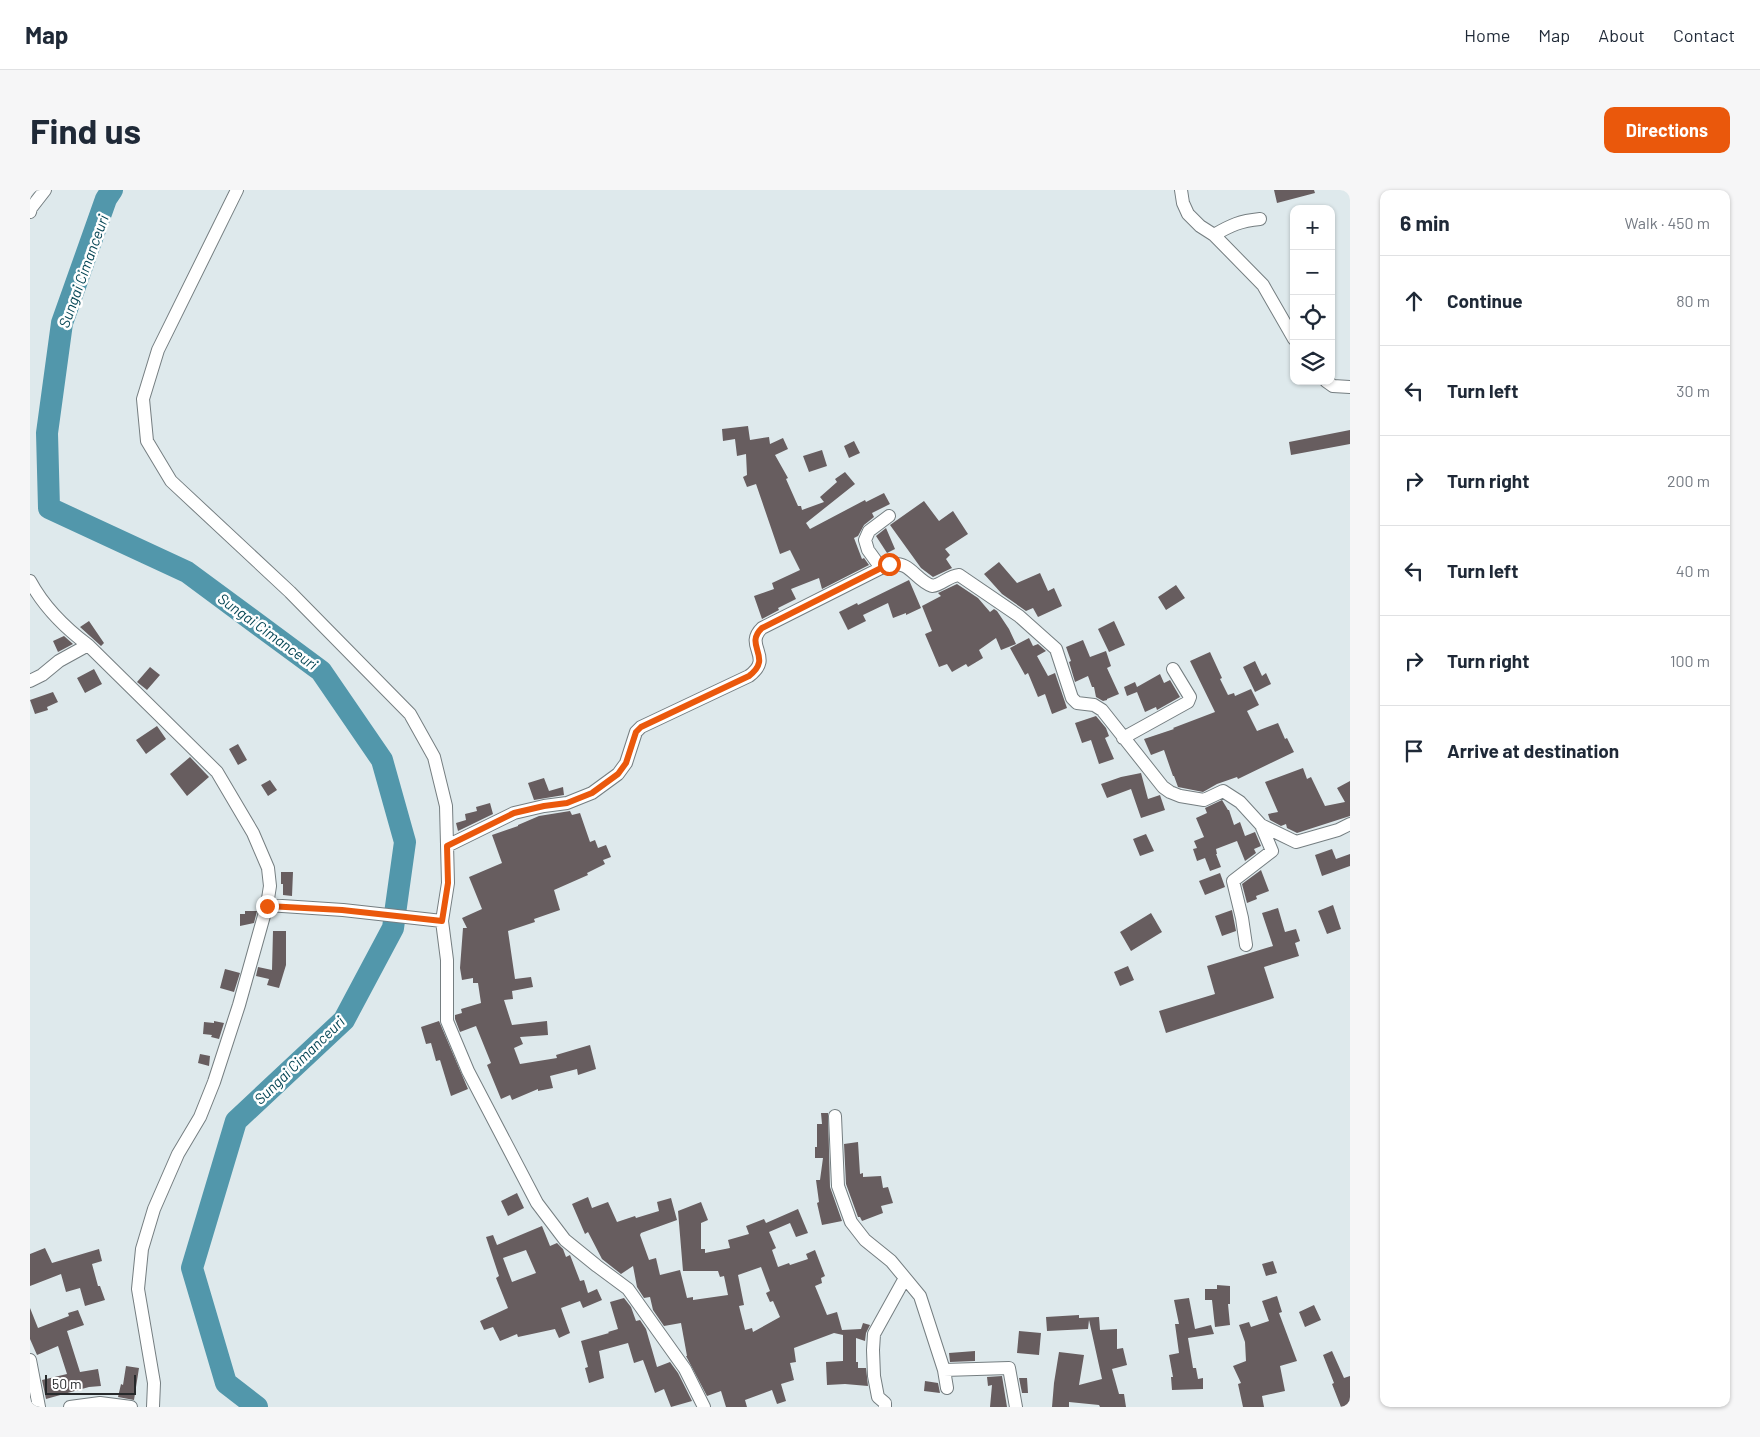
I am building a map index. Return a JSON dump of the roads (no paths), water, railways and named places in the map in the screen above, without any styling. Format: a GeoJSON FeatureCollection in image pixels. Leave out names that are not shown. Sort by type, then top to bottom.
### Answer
{"type":"FeatureCollection","features":[{"type":"Feature","properties":{"kind":"street"},"geometry":{"type":"LineString","coordinates":[[30,212],[45,190]]}},
{"type":"Feature","properties":{"kind":"street"},"geometry":{"type":"LineString","coordinates":[[237,190],[158,350],[143,399],[147,441],[171,481],[290,592],[410,714],[434,757],[446,806],[448,883],[436,921],[447,960],[447,1021],[468,1071],[537,1203],[565,1240],[628,1289],[685,1369],[704,1407]]}},
{"type":"Feature","properties":{"kind":"street"},"geometry":{"type":"LineString","coordinates":[[1181,190],[1183,203],[1188,214],[1200,226],[1214,235],[1263,285],[1290,332]]}},
{"type":"Feature","properties":{"kind":"street"},"geometry":{"type":"LineString","coordinates":[[1214,235],[1232,224],[1260,219]]}},
{"type":"Feature","properties":{"kind":"street"},"geometry":{"type":"LineString","coordinates":[[1332,385],[1350,387]]}},
{"type":"Feature","properties":{"kind":"street"},"geometry":{"type":"LineString","coordinates":[[881,568],[868,550],[865,540],[869,531],[889,516]]}},
{"type":"Feature","properties":{"kind":"street"},"geometry":{"type":"LineString","coordinates":[[447,846],[514,813],[567,803],[592,793],[618,774],[626,763],[636,732],[641,727],[755,672],[759,668],[760,662],[756,639],[758,632],[762,628],[889,564],[904,564],[932,586],[959,575],[1019,616],[1056,649],[1072,698],[1077,703],[1094,705],[1102,710],[1163,787],[1180,796],[1204,800],[1223,791],[1240,802],[1261,825],[1272,851],[1233,881],[1246,945]]}},
{"type":"Feature","properties":{"kind":"street"},"geometry":{"type":"LineString","coordinates":[[30,581],[53,615],[88,645],[217,772],[253,833],[268,868],[270,886],[267,906],[239,1005],[214,1082],[200,1117],[178,1154],[154,1209],[142,1250],[138,1289],[154,1383],[153,1407]]}},
{"type":"Feature","properties":{"kind":"street"},"geometry":{"type":"LineString","coordinates":[[30,681],[88,645]]}},
{"type":"Feature","properties":{"kind":"street"},"geometry":{"type":"LineString","coordinates":[[1123,738],[1188,702],[1190,697],[1172,669]]}},
{"type":"Feature","properties":{"kind":"street"},"geometry":{"type":"LineString","coordinates":[[1261,825],[1296,842],[1338,830],[1350,824]]}},
{"type":"Feature","properties":{"kind":"street"},"geometry":{"type":"LineString","coordinates":[[267,906],[342,910],[436,921]]}},
{"type":"Feature","properties":{"kind":"street"},"geometry":{"type":"LineString","coordinates":[[835,1116],[838,1186],[851,1222],[864,1240],[891,1261],[920,1296],[944,1370],[947,1388]]}},
{"type":"Feature","properties":{"kind":"street"},"geometry":{"type":"LineString","coordinates":[[885,1407],[885,1403],[878,1397],[874,1376],[874,1334],[906,1278]]}},
{"type":"Feature","properties":{"kind":"street"},"geometry":{"type":"LineString","coordinates":[[30,1364],[39,1407]]}},
{"type":"Feature","properties":{"kind":"street"},"geometry":{"type":"LineString","coordinates":[[944,1370],[1009,1368],[1016,1407]]}},
{"type":"Feature","properties":{"kind":"street"},"geometry":{"type":"LineString","coordinates":[[70,1407],[100,1404],[131,1407]]}},
{"type":"Feature","properties":{"kind":"waterway","name":"Sungai Cimanceuri"},"geometry":{"type":"LineString","coordinates":[[112,190],[106,199],[62,323],[47,433],[49,508],[187,572],[321,671],[382,760],[405,842],[393,928],[344,1020],[236,1121],[192,1268],[226,1383],[257,1407]]}}]}
